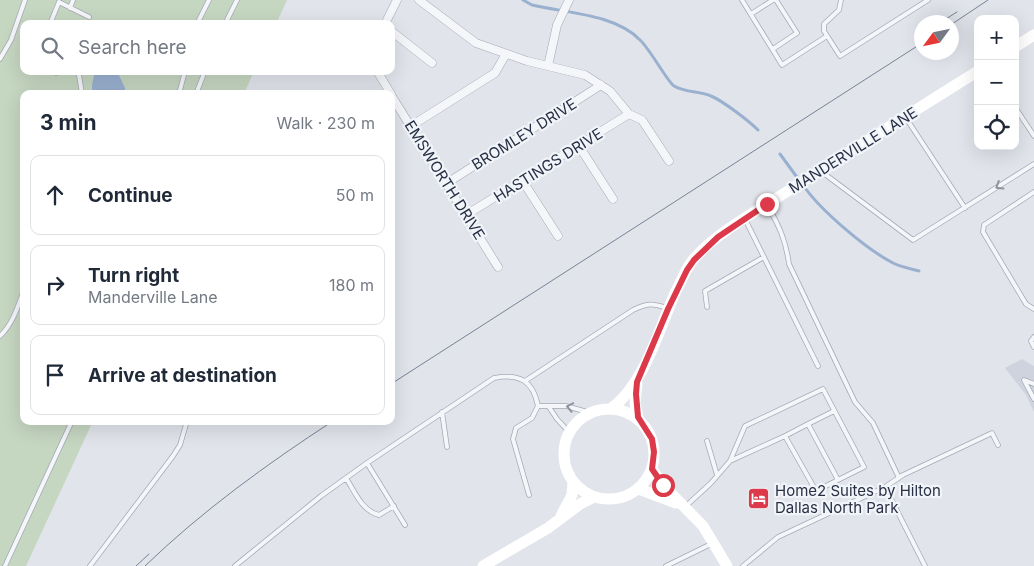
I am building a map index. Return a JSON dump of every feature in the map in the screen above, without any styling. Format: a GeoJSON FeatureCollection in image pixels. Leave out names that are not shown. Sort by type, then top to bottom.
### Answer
{"type":"FeatureCollection","features":[{"type":"Feature","properties":{"kind":"street"},"geometry":{"type":"LineString","coordinates":[[387,20],[398,0]]}},
{"type":"Feature","properties":{"kind":"street"},"geometry":{"type":"LineString","coordinates":[[419,0],[476,43],[526,61],[585,75],[610,91],[629,114],[642,120],[668,161]]}},
{"type":"Feature","properties":{"kind":"street"},"geometry":{"type":"LineString","coordinates":[[548,66],[557,24],[569,0]]}},
{"type":"Feature","properties":{"kind":"street"},"geometry":{"type":"LineString","coordinates":[[395,33],[432,63]]}},
{"type":"Feature","properties":{"kind":"street"},"geometry":{"type":"LineString","coordinates":[[1019,44],[1034,35]]}},
{"type":"Feature","properties":{"kind":"street"},"geometry":{"type":"LineString","coordinates":[[411,126],[495,73],[506,54]]}},
{"type":"Feature","properties":{"kind":"street","name":"MANDERVILLE LANE"},"geometry":{"type":"LineString","coordinates":[[612,408],[623,400],[637,382],[687,270],[710,243],[767,204],[974,74]]}},
{"type":"Feature","properties":{"kind":"street","name":"EMSWORTH DRIVE"},"geometry":{"type":"LineString","coordinates":[[379,75],[389,90]]}},
{"type":"Feature","properties":{"kind":"street","name":"BROMLEY DRIVE"},"geometry":{"type":"LineString","coordinates":[[447,183],[601,86]]}},
{"type":"Feature","properties":{"kind":"street","name":"EMSWORTH DRIVE"},"geometry":{"type":"LineString","coordinates":[[395,100],[498,266]]}},
{"type":"Feature","properties":{"kind":"street","name":"HASTINGS DRIVE"},"geometry":{"type":"LineString","coordinates":[[466,215],[629,114]]}},
{"type":"Feature","properties":{"kind":"street"},"geometry":{"type":"LineString","coordinates":[[579,146],[613,199]]}},
{"type":"Feature","properties":{"kind":"street"},"geometry":{"type":"LineString","coordinates":[[522,180],[558,236]]}},
{"type":"Feature","properties":{"kind":"street","name":"MANDERVILLE LANE"},"geometry":{"type":"LineString","coordinates":[[637,382],[635,404],[638,417]]}},
{"type":"Feature","properties":{"kind":"street"},"geometry":{"type":"LineString","coordinates":[[612,408],[630,412],[638,417],[652,439],[654,452],[652,469],[639,489],[617,499],[604,499],[594,497],[573,482],[565,466],[564,452],[569,432],[583,416],[596,410],[612,408]]}},
{"type":"Feature","properties":{"kind":"street"},"geometry":{"type":"LineString","coordinates":[[652,469],[663,485],[703,526],[727,566]]}},
{"type":"Feature","properties":{"kind":"street"},"geometry":{"type":"LineString","coordinates":[[559,520],[572,495],[573,482]]}},
{"type":"Feature","properties":{"kind":"street"},"geometry":{"type":"LineString","coordinates":[[639,489],[666,498],[684,507]]}},
{"type":"Feature","properties":{"kind":"street"},"geometry":{"type":"LineString","coordinates":[[483,566],[594,497]]}},
{"type":"Feature","properties":{"kind":"lane"},"geometry":{"type":"LineString","coordinates":[[0,59],[11,40],[25,0]]}},
{"type":"Feature","properties":{"kind":"lane"},"geometry":{"type":"LineString","coordinates":[[70,8],[72,0]]}},
{"type":"Feature","properties":{"kind":"lane"},"geometry":{"type":"LineString","coordinates":[[199,20],[209,0]]}},
{"type":"Feature","properties":{"kind":"lane"},"geometry":{"type":"LineString","coordinates":[[227,20],[237,0]]}},
{"type":"Feature","properties":{"kind":"lane"},"geometry":{"type":"LineString","coordinates":[[742,0],[782,64],[827,36]]}},
{"type":"Feature","properties":{"kind":"lane"},"geometry":{"type":"LineString","coordinates":[[751,14],[775,0],[797,33],[772,49]]}},
{"type":"Feature","properties":{"kind":"lane"},"geometry":{"type":"LineString","coordinates":[[841,0],[838,10],[824,24],[824,31],[840,56],[928,0]]}},
{"type":"Feature","properties":{"kind":"lane"},"geometry":{"type":"LineString","coordinates":[[52,20],[59,2],[89,17]]}},
{"type":"Feature","properties":{"kind":"lane"},"geometry":{"type":"LineString","coordinates":[[79,75],[81,90]]}},
{"type":"Feature","properties":{"kind":"lane"},"geometry":{"type":"LineString","coordinates":[[180,90],[184,75]]}},
{"type":"Feature","properties":{"kind":"lane"},"geometry":{"type":"LineString","coordinates":[[198,90],[203,75]]}},
{"type":"Feature","properties":{"kind":"lane"},"geometry":{"type":"LineString","coordinates":[[1019,113],[1034,136]]}},
{"type":"Feature","properties":{"kind":"lane"},"geometry":{"type":"LineString","coordinates":[[905,117],[965,208]]}},
{"type":"Feature","properties":{"kind":"lane"},"geometry":{"type":"LineString","coordinates":[[820,170],[913,240],[1034,164]]}},
{"type":"Feature","properties":{"kind":"lane"},"geometry":{"type":"LineString","coordinates":[[1034,192],[990,220],[984,225],[983,232],[1026,304],[1034,308]]}},
{"type":"Feature","properties":{"kind":"lane"},"geometry":{"type":"LineString","coordinates":[[767,204],[778,222],[786,244],[789,264],[855,402],[873,423],[899,478]]}},
{"type":"Feature","properties":{"kind":"lane"},"geometry":{"type":"LineString","coordinates":[[745,219],[818,366]]}},
{"type":"Feature","properties":{"kind":"lane"},"geometry":{"type":"LineString","coordinates":[[708,307],[704,291],[764,257]]}},
{"type":"Feature","properties":{"kind":"lane"},"geometry":{"type":"LineString","coordinates":[[0,336],[17,311],[20,302]]}},
{"type":"Feature","properties":{"kind":"lane"},"geometry":{"type":"LineString","coordinates":[[525,381],[633,310],[645,305],[654,304],[668,309]]}},
{"type":"Feature","properties":{"kind":"lane"},"geometry":{"type":"LineString","coordinates":[[1034,337],[1031,341],[1034,347]]}},
{"type":"Feature","properties":{"kind":"lane"},"geometry":{"type":"LineString","coordinates":[[235,566],[321,496],[494,378],[507,376],[525,381],[535,392],[538,406],[532,418],[516,428],[513,434],[529,495]]}},
{"type":"Feature","properties":{"kind":"lane"},"geometry":{"type":"LineString","coordinates":[[1034,384],[1024,380],[1034,399]]}},
{"type":"Feature","properties":{"kind":"lane"},"geometry":{"type":"LineString","coordinates":[[684,507],[730,461],[746,426],[823,389],[864,467],[816,491],[785,436]]}},
{"type":"Feature","properties":{"kind":"lane"},"geometry":{"type":"LineString","coordinates":[[538,406],[566,406],[591,413]]}},
{"type":"Feature","properties":{"kind":"lane"},"geometry":{"type":"LineString","coordinates":[[549,407],[569,432]]}},
{"type":"Feature","properties":{"kind":"lane"},"geometry":{"type":"LineString","coordinates":[[730,461],[834,411]]}},
{"type":"Feature","properties":{"kind":"lane"},"geometry":{"type":"LineString","coordinates":[[442,412],[447,447]]}},
{"type":"Feature","properties":{"kind":"lane"},"geometry":{"type":"LineString","coordinates":[[808,424],[838,480]]}},
{"type":"Feature","properties":{"kind":"lane"},"geometry":{"type":"LineString","coordinates":[[5,566],[70,425]]}},
{"type":"Feature","properties":{"kind":"lane"},"geometry":{"type":"LineString","coordinates":[[90,566],[172,456],[180,444],[186,425]]}},
{"type":"Feature","properties":{"kind":"lane"},"geometry":{"type":"LineString","coordinates":[[743,566],[778,537],[885,487],[899,478],[992,433],[998,444]]}},
{"type":"Feature","properties":{"kind":"lane"},"geometry":{"type":"LineString","coordinates":[[707,441],[717,475]]}},
{"type":"Feature","properties":{"kind":"lane"},"geometry":{"type":"LineString","coordinates":[[367,463],[405,524]]}},
{"type":"Feature","properties":{"kind":"lane"},"geometry":{"type":"LineString","coordinates":[[346,478],[366,510],[372,514],[379,516],[394,506]]}},
{"type":"Feature","properties":{"kind":"lane"},"geometry":{"type":"LineString","coordinates":[[885,487],[924,566]]}},
{"type":"Feature","properties":{"kind":"lane"},"geometry":{"type":"LineString","coordinates":[[666,566],[712,543]]}},
{"type":"Feature","properties":{"kind":"shaded area"},"geometry":{"type":"Polygon","coordinates":[[[1022,359],[1034,366],[1034,412],[1026,395],[1005,368],[1022,359]]]}},
{"type":"Feature","properties":{"kind":"green space"},"geometry":{"type":"Polygon","coordinates":[[[0,0],[287,0],[278,20],[20,20],[20,75],[252,75],[246,90],[20,90],[20,425],[91,425],[26,566],[0,566],[0,0]]]}},
{"type":"Feature","properties":{"kind":"water"},"geometry":{"type":"Polygon","coordinates":[[[94,75],[119,75],[125,90],[92,90],[94,75]]]}},
{"type":"Feature","properties":{"kind":"waterway"},"geometry":{"type":"LineString","coordinates":[[523,0],[532,5],[604,20],[630,31],[644,44],[674,86],[683,90],[707,94],[736,111],[758,130]]}},
{"type":"Feature","properties":{"kind":"waterway"},"geometry":{"type":"LineString","coordinates":[[780,154],[799,180]]}},
{"type":"Feature","properties":{"kind":"waterway"},"geometry":{"type":"LineString","coordinates":[[803,185],[820,206],[844,228],[882,257],[903,267],[919,271]]}},
{"type":"Feature","properties":{"kind":"tram line"},"geometry":{"type":"LineString","coordinates":[[959,19],[988,0]]}},
{"type":"Feature","properties":{"kind":"tram line"},"geometry":{"type":"LineString","coordinates":[[952,15],[957,12]]}},
{"type":"Feature","properties":{"kind":"tram line"},"geometry":{"type":"LineString","coordinates":[[395,381],[914,48]]}},
{"type":"Feature","properties":{"kind":"tram line"},"geometry":{"type":"LineString","coordinates":[[145,566],[212,507],[327,425]]}},
{"type":"Feature","properties":{"kind":"tram line"},"geometry":{"type":"LineString","coordinates":[[136,566],[149,554]]}},
{"type":"Feature","properties":{"kind":"place","name":"Home2 Suites by Hilton Dallas North Park"},"geometry":{"type":"Point","coordinates":[759,499]}},
{"type":"Feature","properties":{"kind":"route"},"geometry":{"type":"LineString","coordinates":[[663,485],[652,469],[654,452],[652,439],[638,417],[635,404],[637,382],[682,278],[694,260],[710,243],[767,204]]}}]}
